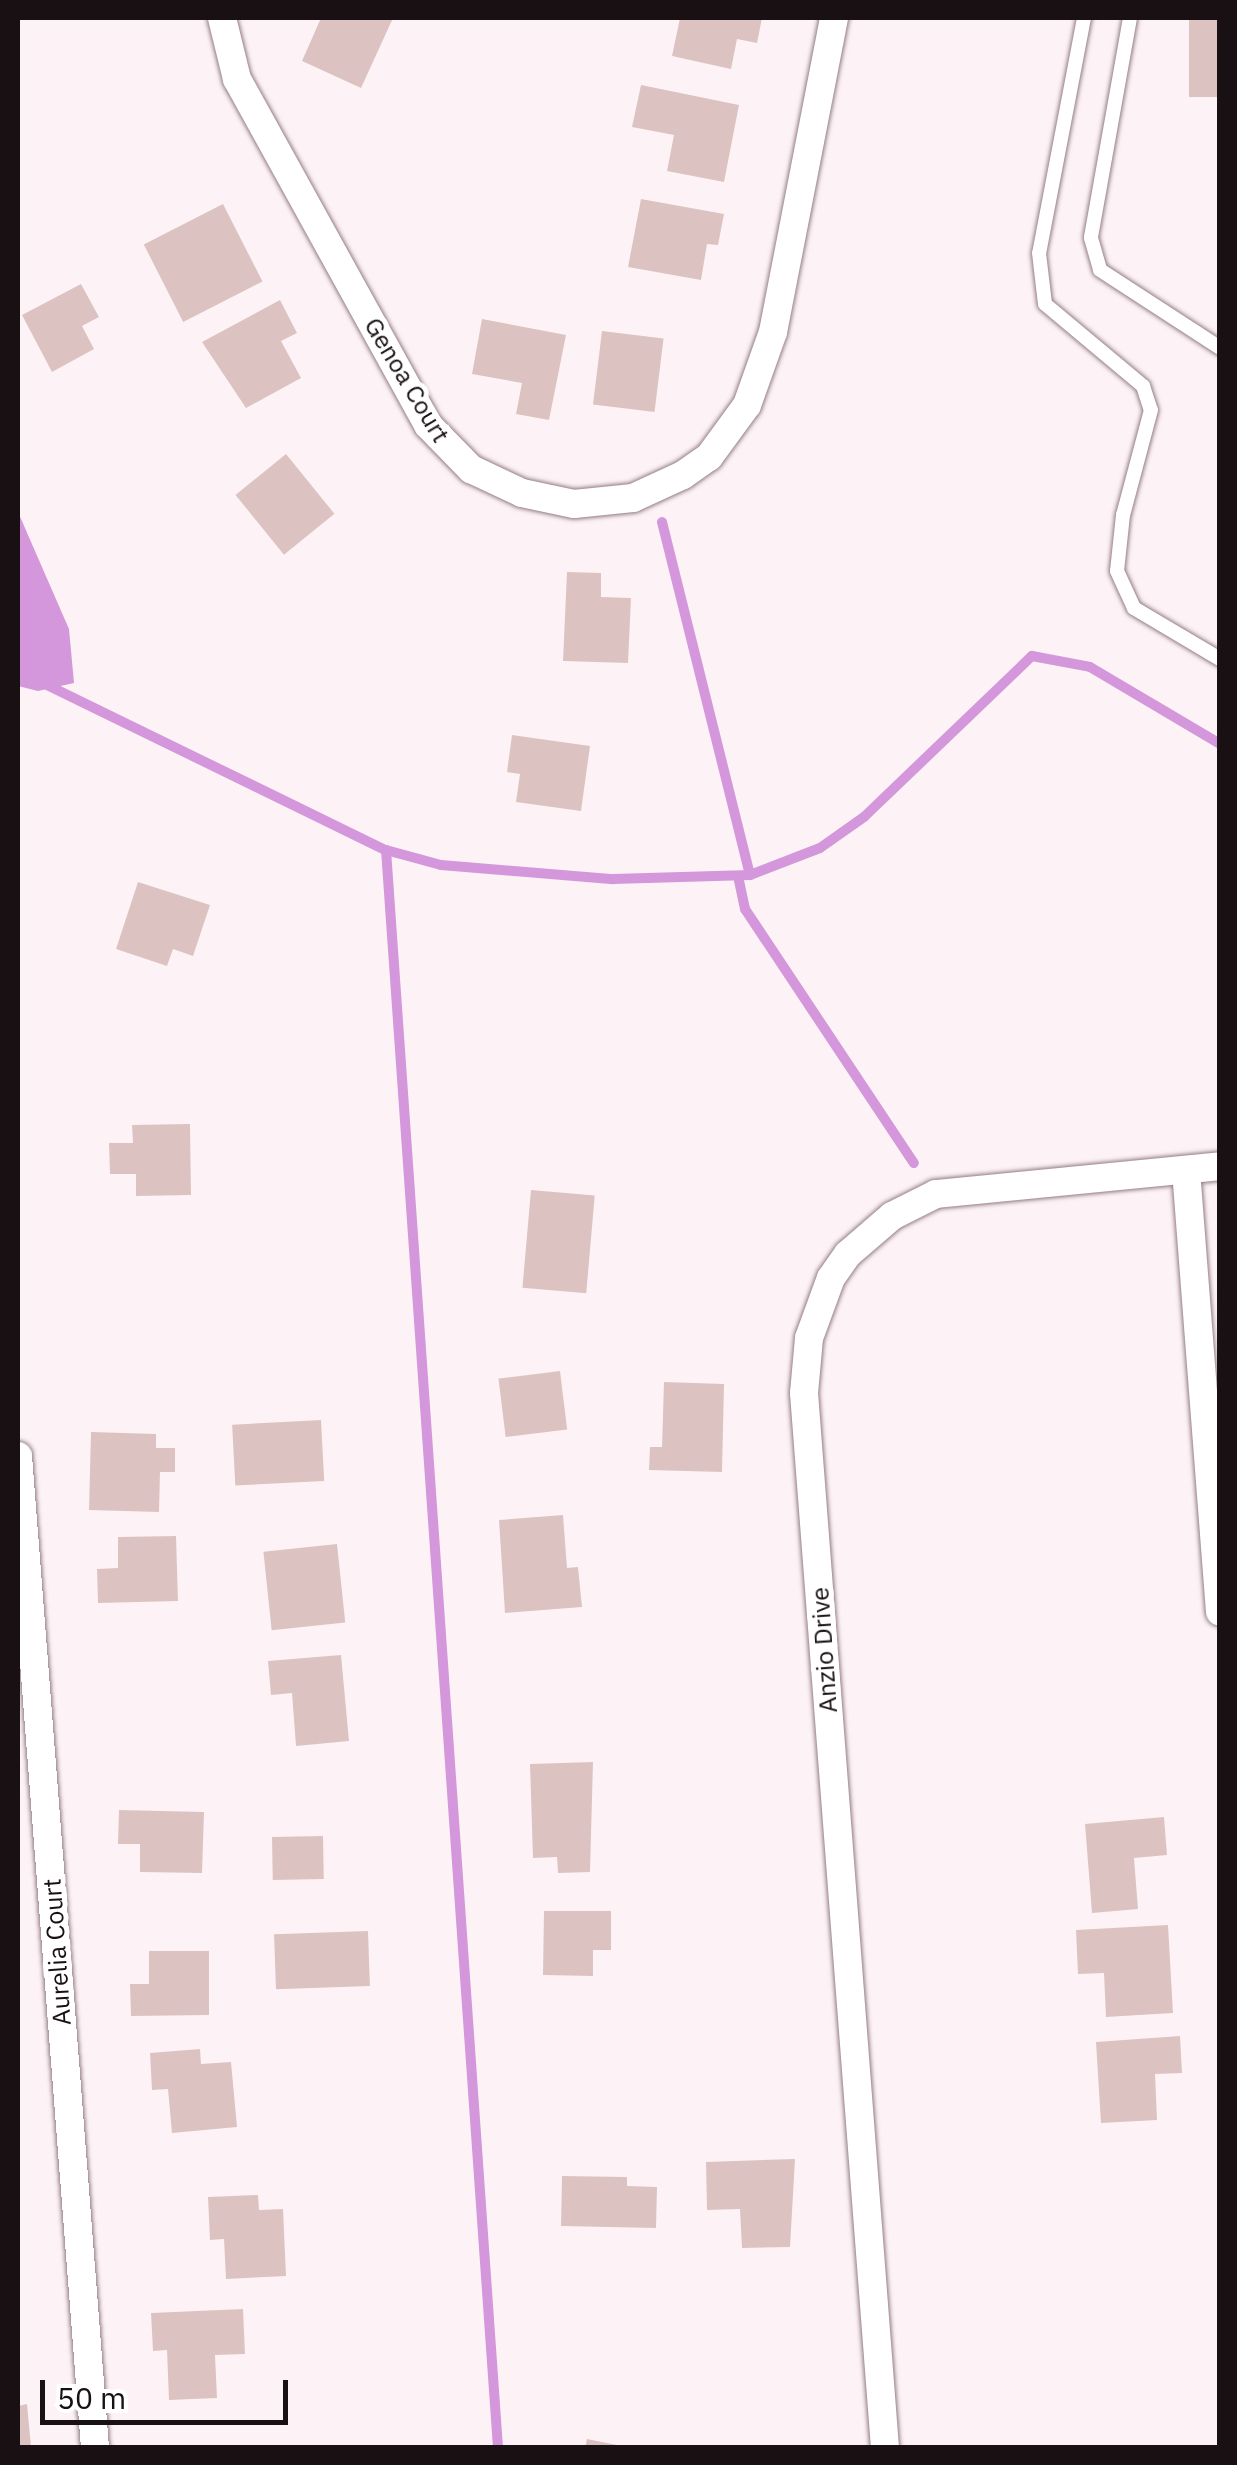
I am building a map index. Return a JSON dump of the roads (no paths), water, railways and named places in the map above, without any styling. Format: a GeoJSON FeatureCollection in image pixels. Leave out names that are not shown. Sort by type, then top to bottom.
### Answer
{"type":"FeatureCollection","features":[{"type":"Feature","properties":{"kind":"street","name":"Genoa Court"},"geometry":{"type":"LineString","coordinates":[[222,18],[237,79],[428,425],[470,470],[522,493],[574,504],[633,498],[683,476],[709,457],[747,405],[773,332],[834,18]]}},
{"type":"Feature","properties":{"kind":"street","name":"Anzio Drive"},"geometry":{"type":"LineString","coordinates":[[886,2448],[804,1393],[808,1338],[848,1254],[914,1203],[962,1188],[1220,1166]]}},
{"type":"Feature","properties":{"kind":"street"},"geometry":{"type":"LineString","coordinates":[[1186,1170],[1220,1612]]}},
{"type":"Feature","properties":{"kind":"street","name":"Aurelia Court"},"geometry":{"type":"LineString","coordinates":[[18,1456],[95,2448]]}},
{"type":"Feature","properties":{"kind":"lane"},"geometry":{"type":"LineString","coordinates":[[1084,18],[1039,253],[1045,304],[1144,386],[1151,410],[1123,515],[1117,571],[1134,608],[1220,659]]}},
{"type":"Feature","properties":{"kind":"lane"},"geometry":{"type":"LineString","coordinates":[[1130,18],[1091,238],[1100,270],[1220,348]]}},
{"type":"Feature","properties":{"kind":"waterway"},"geometry":{"type":"LineString","coordinates":[[662,522],[750,875]]}},
{"type":"Feature","properties":{"kind":"waterway"},"geometry":{"type":"LineString","coordinates":[[45,684],[386,850],[441,865],[613,879],[750,875],[820,848],[864,817],[1032,656],[1090,667],[1220,744]]}},
{"type":"Feature","properties":{"kind":"waterway"},"geometry":{"type":"LineString","coordinates":[[386,850],[498,2448]]}},
{"type":"Feature","properties":{"kind":"waterway"},"geometry":{"type":"LineString","coordinates":[[738,876],[745,909],[914,1163]]}}]}
